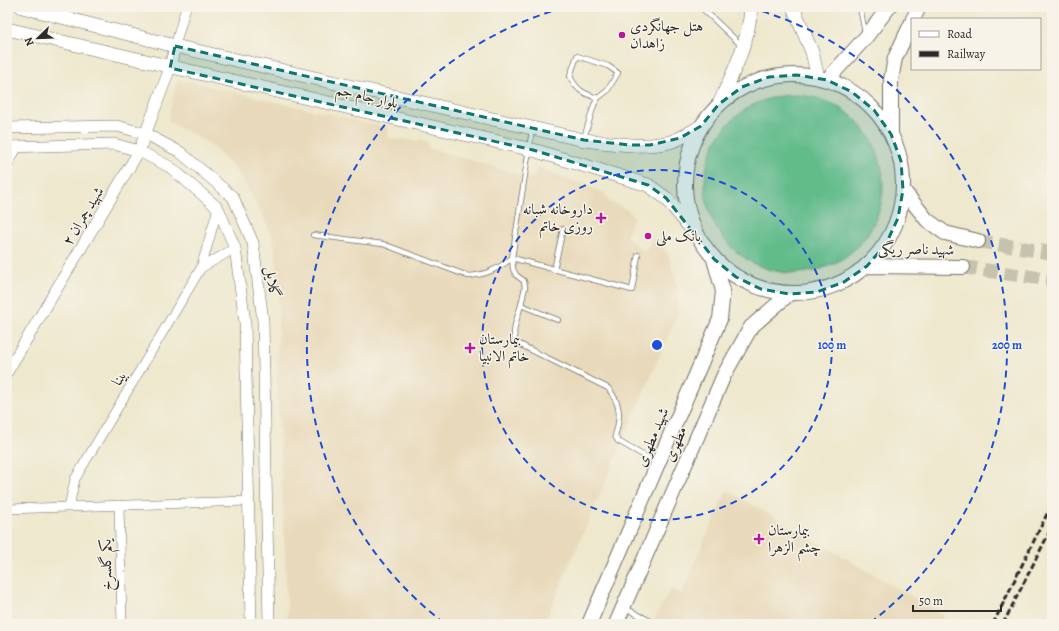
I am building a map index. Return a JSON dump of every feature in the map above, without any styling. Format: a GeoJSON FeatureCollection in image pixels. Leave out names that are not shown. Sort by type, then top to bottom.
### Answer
{"type":"FeatureCollection","features":[{"type":"Feature","properties":{"kind":"main road","name":"بلوار جام جم"},"geometry":{"type":"LineString","coordinates":[[22,7],[175,46],[584,140],[630,145],[650,145],[680,138],[701,126]]}},
{"type":"Feature","properties":{"kind":"main road"},"geometry":{"type":"LineString","coordinates":[[719,104],[742,88],[769,77],[797,75],[823,79],[852,92],[874,110],[891,134],[900,161],[903,190],[898,218],[886,244],[868,266],[844,282],[818,292],[789,294],[761,289],[736,277],[714,259],[697,236],[687,209],[684,181],[689,153],[701,126],[719,104],[744,47],[750,24],[752,7]]}},
{"type":"Feature","properties":{"kind":"main road"},"geometry":{"type":"LineString","coordinates":[[793,7],[823,79]]}},
{"type":"Feature","properties":{"kind":"main road"},"geometry":{"type":"LineString","coordinates":[[823,79],[866,37],[890,7]]}},
{"type":"Feature","properties":{"kind":"main road"},"geometry":{"type":"LineString","coordinates":[[914,18],[919,7]]}},
{"type":"Feature","properties":{"kind":"main road"},"geometry":{"type":"LineString","coordinates":[[891,134],[892,80],[895,58],[911,24]]}},
{"type":"Feature","properties":{"kind":"main road","name":"بلوار جام جم"},"geometry":{"type":"LineString","coordinates":[[7,29],[170,68],[528,149],[648,185],[666,198],[697,236]]}},
{"type":"Feature","properties":{"kind":"main road","name":"شهید ناصر ریگی"},"geometry":{"type":"LineString","coordinates":[[903,190],[927,220],[945,233],[978,241]]}},
{"type":"Feature","properties":{"kind":"main road","name":"شهید مطهری"},"geometry":{"type":"LineString","coordinates":[[589,624],[720,319],[724,291],[714,259]]}},
{"type":"Feature","properties":{"kind":"main road","name":"شهید ناصر ریگی"},"geometry":{"type":"LineString","coordinates":[[868,266],[963,267]]}},
{"type":"Feature","properties":{"kind":"main road","name":"مطهری"},"geometry":{"type":"LineString","coordinates":[[616,624],[724,374],[751,327],[789,294]]}},
{"type":"Feature","properties":{"kind":"street"},"geometry":{"type":"LineString","coordinates":[[175,46],[186,7]]}},
{"type":"Feature","properties":{"kind":"street","name":"شهید چمران ۲"},"geometry":{"type":"LineString","coordinates":[[7,372],[140,151],[170,68],[175,46]]}},
{"type":"Feature","properties":{"kind":"street","name":"گلایل"},"geometry":{"type":"LineString","coordinates":[[7,128],[117,126],[146,134],[180,152],[233,197],[253,243],[263,321],[269,624]]}},
{"type":"Feature","properties":{"kind":"street"},"geometry":{"type":"LineString","coordinates":[[7,166],[13,146],[114,144],[140,151],[170,167],[218,208],[235,248],[244,322],[251,624]]}},
{"type":"Feature","properties":{"kind":"street"},"geometry":{"type":"LineString","coordinates":[[202,268],[218,208]]}},
{"type":"Feature","properties":{"kind":"street"},"geometry":{"type":"LineString","coordinates":[[202,268],[235,248]]}},
{"type":"Feature","properties":{"kind":"street","name":"بینا"},"geometry":{"type":"LineString","coordinates":[[69,507],[75,479],[202,268]]}},
{"type":"Feature","properties":{"kind":"street"},"geometry":{"type":"LineString","coordinates":[[7,509],[248,500]]}},
{"type":"Feature","properties":{"kind":"street","name":"یکم گلسرخ"},"geometry":{"type":"LineString","coordinates":[[119,505],[122,624]]}},
{"type":"Feature","properties":{"kind":"lane"},"geometry":{"type":"LineString","coordinates":[[701,7],[744,47]]}},
{"type":"Feature","properties":{"kind":"lane"},"geometry":{"type":"LineString","coordinates":[[860,7],[866,37]]}},
{"type":"Feature","properties":{"kind":"lane"},"geometry":{"type":"LineString","coordinates":[[584,140],[594,105],[598,98],[607,91],[618,73],[608,66],[577,56],[570,76],[575,86],[585,94],[598,98]]}},
{"type":"Feature","properties":{"kind":"lane"},"geometry":{"type":"LineString","coordinates":[[532,128],[512,258],[513,269],[516,275],[524,281],[525,287],[514,339],[517,343],[608,388],[616,398],[619,407],[615,436],[618,441],[659,464]]}},
{"type":"Feature","properties":{"kind":"lane"},"geometry":{"type":"LineString","coordinates":[[554,270],[563,229]]}},
{"type":"Feature","properties":{"kind":"lane"},"geometry":{"type":"LineString","coordinates":[[313,235],[383,244],[468,276],[483,275],[501,267],[512,258]]}},
{"type":"Feature","properties":{"kind":"lane"},"geometry":{"type":"LineString","coordinates":[[512,258],[632,290],[638,256]]}},
{"type":"Feature","properties":{"kind":"lane"},"geometry":{"type":"LineString","coordinates":[[521,305],[558,320]]}},
{"type":"Feature","properties":{"kind":"lane"},"geometry":{"type":"LineString","coordinates":[[623,607],[656,624]]}},
{"type":"Feature","properties":{"kind":"highlighted area"},"geometry":{"type":"Polygon","coordinates":[[[175,46],[584,140],[630,145],[650,145],[680,138],[701,126],[719,104],[742,87],[769,77],[797,75],[827,80],[852,92],[874,110],[891,134],[901,161],[903,190],[898,218],[886,244],[867,266],[844,282],[817,292],[789,294],[761,289],[736,277],[714,259],[666,198],[648,185],[533,150],[170,68],[175,46]]]}},
{"type":"Feature","properties":{"kind":"shaded area","name":"بیمارستان خاتم الانبیا"},"geometry":{"type":"Polygon","coordinates":[[[177,79],[389,128],[388,138],[429,142],[428,148],[532,178],[538,167],[606,194],[608,201],[628,210],[634,217],[626,237],[645,252],[655,236],[668,254],[676,281],[678,313],[544,624],[288,624],[277,384],[279,280],[274,242],[262,213],[238,172],[210,144],[168,121],[177,79]]]}},
{"type":"Feature","properties":{"kind":"shaded area","name":"بیمارستان چشم الزهرا"},"geometry":{"type":"Polygon","coordinates":[[[727,490],[944,615],[939,624],[652,624],[671,588],[681,594],[727,490]]]}},
{"type":"Feature","properties":{"kind":"green space"},"geometry":{"type":"Polygon","coordinates":[[[785,95],[803,95],[836,105],[851,115],[863,127],[873,142],[879,158],[883,175],[883,193],[879,210],[873,226],[863,241],[851,253],[836,263],[820,269],[803,273],[785,273],[752,263],[737,253],[725,241],[715,226],[709,210],[705,193],[705,175],[715,142],[725,127],[737,115],[752,105],[768,99],[785,95]]]}},
{"type":"Feature","properties":{"kind":"tunnel"},"geometry":{"type":"LineString","coordinates":[[978,241],[1052,253]]}},
{"type":"Feature","properties":{"kind":"tunnel"},"geometry":{"type":"LineString","coordinates":[[963,267],[1052,280]]}},
{"type":"Feature","properties":{"kind":"railway"},"geometry":{"type":"LineString","coordinates":[[993,624],[1052,504]]}},
{"type":"Feature","properties":{"kind":"railway"},"geometry":{"type":"LineString","coordinates":[[1003,624],[1052,527]]}},
{"type":"Feature","properties":{"kind":"place","name":"هتل جهانگردی زاهدان"},"geometry":{"type":"Point","coordinates":[622,35]}},
{"type":"Feature","properties":{"kind":"place","name":"داروخانه شبانه روزی خاتم"},"geometry":{"type":"Point","coordinates":[601,218]}},
{"type":"Feature","properties":{"kind":"place","name":"بانک ملی"},"geometry":{"type":"Point","coordinates":[648,236]}},
{"type":"Feature","properties":{"kind":"place","name":"بیمارستان خاتم الانبیا"},"geometry":{"type":"Point","coordinates":[470,348]}},
{"type":"Feature","properties":{"kind":"place","name":"بیمارستان چشم الزهرا"},"geometry":{"type":"Point","coordinates":[759,539]}}]}
